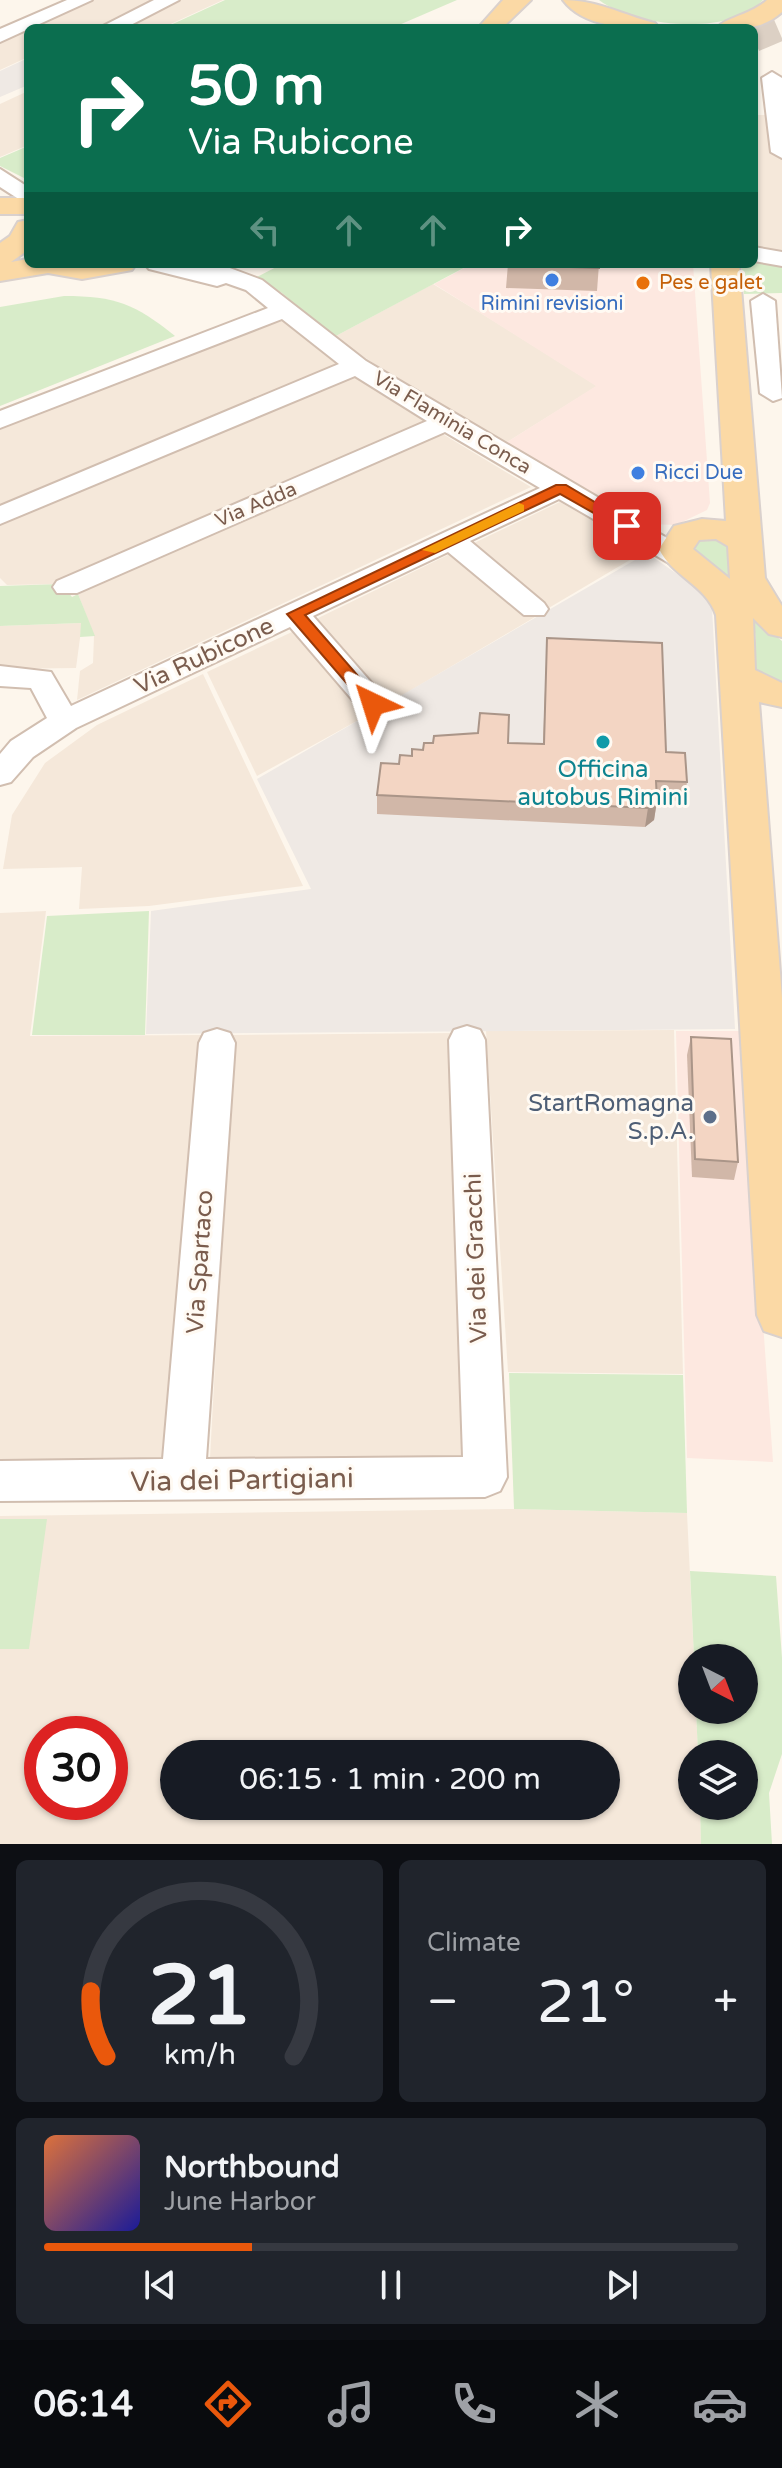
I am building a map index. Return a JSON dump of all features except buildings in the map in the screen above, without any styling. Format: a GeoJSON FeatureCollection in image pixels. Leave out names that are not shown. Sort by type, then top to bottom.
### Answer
{"type":"FeatureCollection","features":[{"type":"Feature","properties":{"kind":"main road"},"geometry":{"type":"LineString","coordinates":[[472,24],[476,11],[486,0]]}},
{"type":"Feature","properties":{"kind":"main road"},"geometry":{"type":"LineString","coordinates":[[475,24],[499,0]]}},
{"type":"Feature","properties":{"kind":"main road"},"geometry":{"type":"LineString","coordinates":[[493,24],[506,8],[519,0]]}},
{"type":"Feature","properties":{"kind":"main road"},"geometry":{"type":"LineString","coordinates":[[744,24],[770,13],[781,0]]}},
{"type":"Feature","properties":{"kind":"main road"},"geometry":{"type":"LineString","coordinates":[[581,2],[628,24]]}},
{"type":"Feature","properties":{"kind":"main road"},"geometry":{"type":"LineString","coordinates":[[0,209],[22,220],[22,236]]}},
{"type":"Feature","properties":{"kind":"main road"},"geometry":{"type":"LineString","coordinates":[[0,272],[24,268]]}},
{"type":"Feature","properties":{"kind":"main road"},"geometry":{"type":"LineString","coordinates":[[70,268],[96,268]]}},
{"type":"Feature","properties":{"kind":"main road"},"geometry":{"type":"LineString","coordinates":[[693,540],[718,502],[706,268]]}},
{"type":"Feature","properties":{"kind":"main road"},"geometry":{"type":"LineString","coordinates":[[725,268],[747,578],[764,609],[782,626]]}},
{"type":"Feature","properties":{"kind":"main road"},"geometry":{"type":"LineString","coordinates":[[693,540],[735,534],[746,545]]}},
{"type":"Feature","properties":{"kind":"main road"},"geometry":{"type":"LineString","coordinates":[[693,540],[713,580],[732,608],[738,629],[735,665],[758,816],[782,941]]}},
{"type":"Feature","properties":{"kind":"main road"},"geometry":{"type":"LineString","coordinates":[[738,674],[755,688],[780,695],[763,729],[758,816],[782,1315]]}},
{"type":"Feature","properties":{"kind":"street"},"geometry":{"type":"LineString","coordinates":[[28,24],[83,0]]}},
{"type":"Feature","properties":{"kind":"street"},"geometry":{"type":"LineString","coordinates":[[118,24],[170,0]]}},
{"type":"Feature","properties":{"kind":"street"},"geometry":{"type":"LineString","coordinates":[[0,9],[24,24]]}},
{"type":"Feature","properties":{"kind":"street"},"geometry":{"type":"LineString","coordinates":[[0,36],[24,26]]}},
{"type":"Feature","properties":{"kind":"street"},"geometry":{"type":"LineString","coordinates":[[769,78],[782,152]]}},
{"type":"Feature","properties":{"kind":"street"},"geometry":{"type":"LineString","coordinates":[[0,175],[24,184]]}},
{"type":"Feature","properties":{"kind":"street"},"geometry":{"type":"LineString","coordinates":[[0,175],[24,195]]}},
{"type":"Feature","properties":{"kind":"street","name":"Via Flaminia Conca"},"geometry":{"type":"LineString","coordinates":[[173,268],[227,282],[283,310]]}},
{"type":"Feature","properties":{"kind":"street","name":"Via Flaminia Conca"},"geometry":{"type":"LineString","coordinates":[[209,268],[254,285],[357,366],[446,422],[627,526],[693,540]]}},
{"type":"Feature","properties":{"kind":"street"},"geometry":{"type":"LineString","coordinates":[[728,300],[772,300],[773,393]]}},
{"type":"Feature","properties":{"kind":"street"},"geometry":{"type":"LineString","coordinates":[[0,420],[283,310]]}},
{"type":"Feature","properties":{"kind":"street"},"geometry":{"type":"LineString","coordinates":[[0,516],[357,366]]}},
{"type":"Feature","properties":{"kind":"street","name":"Via Adda"},"geometry":{"type":"LineString","coordinates":[[67,587],[446,422]]}},
{"type":"Feature","properties":{"kind":"street","name":"Via Rubicone"},"geometry":{"type":"LineString","coordinates":[[0,774],[22,749],[65,721],[561,488]]}},
{"type":"Feature","properties":{"kind":"street"},"geometry":{"type":"LineString","coordinates":[[451,540],[534,609]]}},
{"type":"Feature","properties":{"kind":"street"},"geometry":{"type":"LineString","coordinates":[[295,614],[373,704]]}},
{"type":"Feature","properties":{"kind":"street"},"geometry":{"type":"LineString","coordinates":[[0,676],[40,679],[50,689],[56,709],[65,721]]}},
{"type":"Feature","properties":{"kind":"street","name":"Via dei Gracchi"},"geometry":{"type":"LineString","coordinates":[[467,1040],[485,1477]]}},
{"type":"Feature","properties":{"kind":"street","name":"Via Spartaco"},"geometry":{"type":"LineString","coordinates":[[183,1482],[217,1043]]}},
{"type":"Feature","properties":{"kind":"street","name":"Via dei Partigiani"},"geometry":{"type":"LineString","coordinates":[[0,1481],[183,1482],[485,1477]]}},
{"type":"Feature","properties":{"kind":"shaded area"},"geometry":{"type":"Polygon","coordinates":[[[94,0],[157,0],[103,24],[40,24],[94,0]]]}},
{"type":"Feature","properties":{"kind":"shaded area"},"geometry":{"type":"Polygon","coordinates":[[[175,0],[223,0],[171,24],[122,24],[175,0]]]}},
{"type":"Feature","properties":{"kind":"shaded area"},"geometry":{"type":"Polygon","coordinates":[[[24,31],[24,59],[0,70],[0,41],[24,31]]]}},
{"type":"Feature","properties":{"kind":"shaded area"},"geometry":{"type":"Polygon","coordinates":[[[24,60],[24,87],[0,97],[0,71],[24,60]]]}},
{"type":"Feature","properties":{"kind":"shaded area"},"geometry":{"type":"Polygon","coordinates":[[[782,81],[782,252],[758,249],[758,115],[772,115],[782,81]]]}},
{"type":"Feature","properties":{"kind":"shaded area"},"geometry":{"type":"Polygon","coordinates":[[[24,93],[24,147],[0,157],[0,104],[24,93]]]}},
{"type":"Feature","properties":{"kind":"shaded area"},"geometry":{"type":"Polygon","coordinates":[[[464,268],[693,268],[710,503],[707,510],[676,525],[648,524],[504,444],[596,386],[434,284],[464,268]]]}},
{"type":"Feature","properties":{"kind":"shaded area"},"geometry":{"type":"Polygon","coordinates":[[[433,284],[597,386],[504,444],[459,420],[334,337],[433,284]]]}},
{"type":"Feature","properties":{"kind":"shaded area"},"geometry":{"type":"Polygon","coordinates":[[[279,318],[344,366],[0,508],[0,428],[279,318]]]}},
{"type":"Feature","properties":{"kind":"shaded area"},"geometry":{"type":"Polygon","coordinates":[[[355,375],[431,424],[61,584],[7,585],[0,578],[0,522],[355,375]]]}},
{"type":"Feature","properties":{"kind":"shaded area"},"geometry":{"type":"Polygon","coordinates":[[[441,433],[531,487],[77,700],[80,671],[93,663],[94,636],[78,594],[441,433]]]}},
{"type":"Feature","properties":{"kind":"shaded area"},"geometry":{"type":"Polygon","coordinates":[[[560,502],[645,551],[547,609],[472,544],[560,502]]]}},
{"type":"Feature","properties":{"kind":"shaded area"},"geometry":{"type":"Polygon","coordinates":[[[456,551],[535,617],[386,705],[314,620],[456,551]]]}},
{"type":"Feature","properties":{"kind":"shaded area"},"geometry":{"type":"Polygon","coordinates":[[[647,553],[700,590],[712,608],[735,1029],[146,1034],[151,911],[311,889],[257,779],[647,553]]]}},
{"type":"Feature","properties":{"kind":"shaded area"},"geometry":{"type":"Polygon","coordinates":[[[82,623],[76,668],[0,669],[0,626],[82,623]]]}},
{"type":"Feature","properties":{"kind":"shaded area"},"geometry":{"type":"Polygon","coordinates":[[[294,631],[366,716],[257,776],[207,672],[294,631]]]}},
{"type":"Feature","properties":{"kind":"shaded area"},"geometry":{"type":"Polygon","coordinates":[[[203,674],[303,886],[149,906],[79,909],[82,867],[3,869],[12,815],[45,763],[97,725],[203,674]]]}},
{"type":"Feature","properties":{"kind":"shaded area"},"geometry":{"type":"Polygon","coordinates":[[[46,911],[30,1036],[205,1035],[174,1468],[0,1469],[0,913],[46,911]]]}},
{"type":"Feature","properties":{"kind":"shaded area"},"geometry":{"type":"Polygon","coordinates":[[[674,1030],[683,1374],[508,1372],[486,1031],[674,1030]]]}},
{"type":"Feature","properties":{"kind":"shaded area"},"geometry":{"type":"Polygon","coordinates":[[[676,1031],[742,1031],[773,1462],[687,1458],[676,1031]]]}},
{"type":"Feature","properties":{"kind":"shaded area"},"geometry":{"type":"Polygon","coordinates":[[[458,1033],[470,1457],[210,1458],[233,1035],[458,1033]]]}},
{"type":"Feature","properties":{"kind":"shaded area"},"geometry":{"type":"Polygon","coordinates":[[[514,1509],[687,1513],[693,1644],[678,1644],[678,1724],[697,1724],[697,1740],[678,1740],[678,1820],[700,1820],[701,1844],[0,1844],[0,1516],[514,1509]]]}},
{"type":"Feature","properties":{"kind":"green space"},"geometry":{"type":"Polygon","coordinates":[[[225,0],[457,0],[401,24],[173,24],[225,0]]]}},
{"type":"Feature","properties":{"kind":"green space"},"geometry":{"type":"Polygon","coordinates":[[[599,0],[763,0],[748,12],[729,19],[682,24],[635,17],[599,0]]]}},
{"type":"Feature","properties":{"kind":"green space"},"geometry":{"type":"Polygon","coordinates":[[[24,148],[24,178],[0,166],[0,158],[24,148]]]}},
{"type":"Feature","properties":{"kind":"green space"},"geometry":{"type":"Polygon","coordinates":[[[758,262],[782,265],[782,293],[744,294],[741,268],[758,268],[758,262]]]}},
{"type":"Feature","properties":{"kind":"green space"},"geometry":{"type":"Polygon","coordinates":[[[274,268],[463,268],[334,337],[282,293],[257,277],[274,268]]]}},
{"type":"Feature","properties":{"kind":"green space"},"geometry":{"type":"Polygon","coordinates":[[[64,296],[98,298],[124,304],[148,316],[175,336],[0,406],[0,307],[64,296]]]}},
{"type":"Feature","properties":{"kind":"green space"},"geometry":{"type":"Polygon","coordinates":[[[712,537],[729,545],[759,622],[782,641],[782,684],[755,670],[755,632],[747,607],[732,586],[695,551],[697,540],[712,537]]]}},
{"type":"Feature","properties":{"kind":"green space"},"geometry":{"type":"Polygon","coordinates":[[[61,584],[72,597],[78,594],[95,636],[80,637],[81,623],[0,626],[0,586],[61,584]]]}},
{"type":"Feature","properties":{"kind":"green space"},"geometry":{"type":"Polygon","coordinates":[[[149,911],[145,1035],[32,1035],[47,916],[149,911]]]}},
{"type":"Feature","properties":{"kind":"green space"},"geometry":{"type":"Polygon","coordinates":[[[509,1373],[683,1375],[687,1513],[514,1509],[509,1373]]]}},
{"type":"Feature","properties":{"kind":"green space"},"geometry":{"type":"Polygon","coordinates":[[[0,1519],[47,1519],[29,1649],[0,1649],[0,1519]]]}},
{"type":"Feature","properties":{"kind":"green space"},"geometry":{"type":"Polygon","coordinates":[[[690,1571],[776,1576],[782,1658],[782,1754],[769,1793],[772,1844],[701,1844],[700,1820],[758,1820],[758,1740],[697,1740],[697,1724],[758,1724],[758,1644],[693,1644],[690,1571]]]}},
{"type":"Feature","properties":{"kind":"tunnel"},"geometry":{"type":"LineString","coordinates":[[758,37],[782,27]]}},
{"type":"Feature","properties":{"kind":"slow traffic"},"geometry":{"type":"LineString","coordinates":[[430,550],[519,508]]}},
{"type":"Feature","properties":{"kind":"place","name":"Rimini revisioni"},"geometry":{"type":"Point","coordinates":[552,280]}},
{"type":"Feature","properties":{"kind":"place","name":"Pes e galet"},"geometry":{"type":"Point","coordinates":[643,283]}},
{"type":"Feature","properties":{"kind":"place","name":"Ricci Due"},"geometry":{"type":"Point","coordinates":[638,473]}},
{"type":"Feature","properties":{"kind":"place","name":"Officina autobus Rimini"},"geometry":{"type":"Point","coordinates":[603,742]}},
{"type":"Feature","properties":{"kind":"place","name":"StartRomagna S.p.A."},"geometry":{"type":"Point","coordinates":[710,1117]}},
{"type":"Feature","properties":{"kind":"route"},"geometry":{"type":"LineString","coordinates":[[373,704],[295,614],[561,488],[627,526]]}}]}
